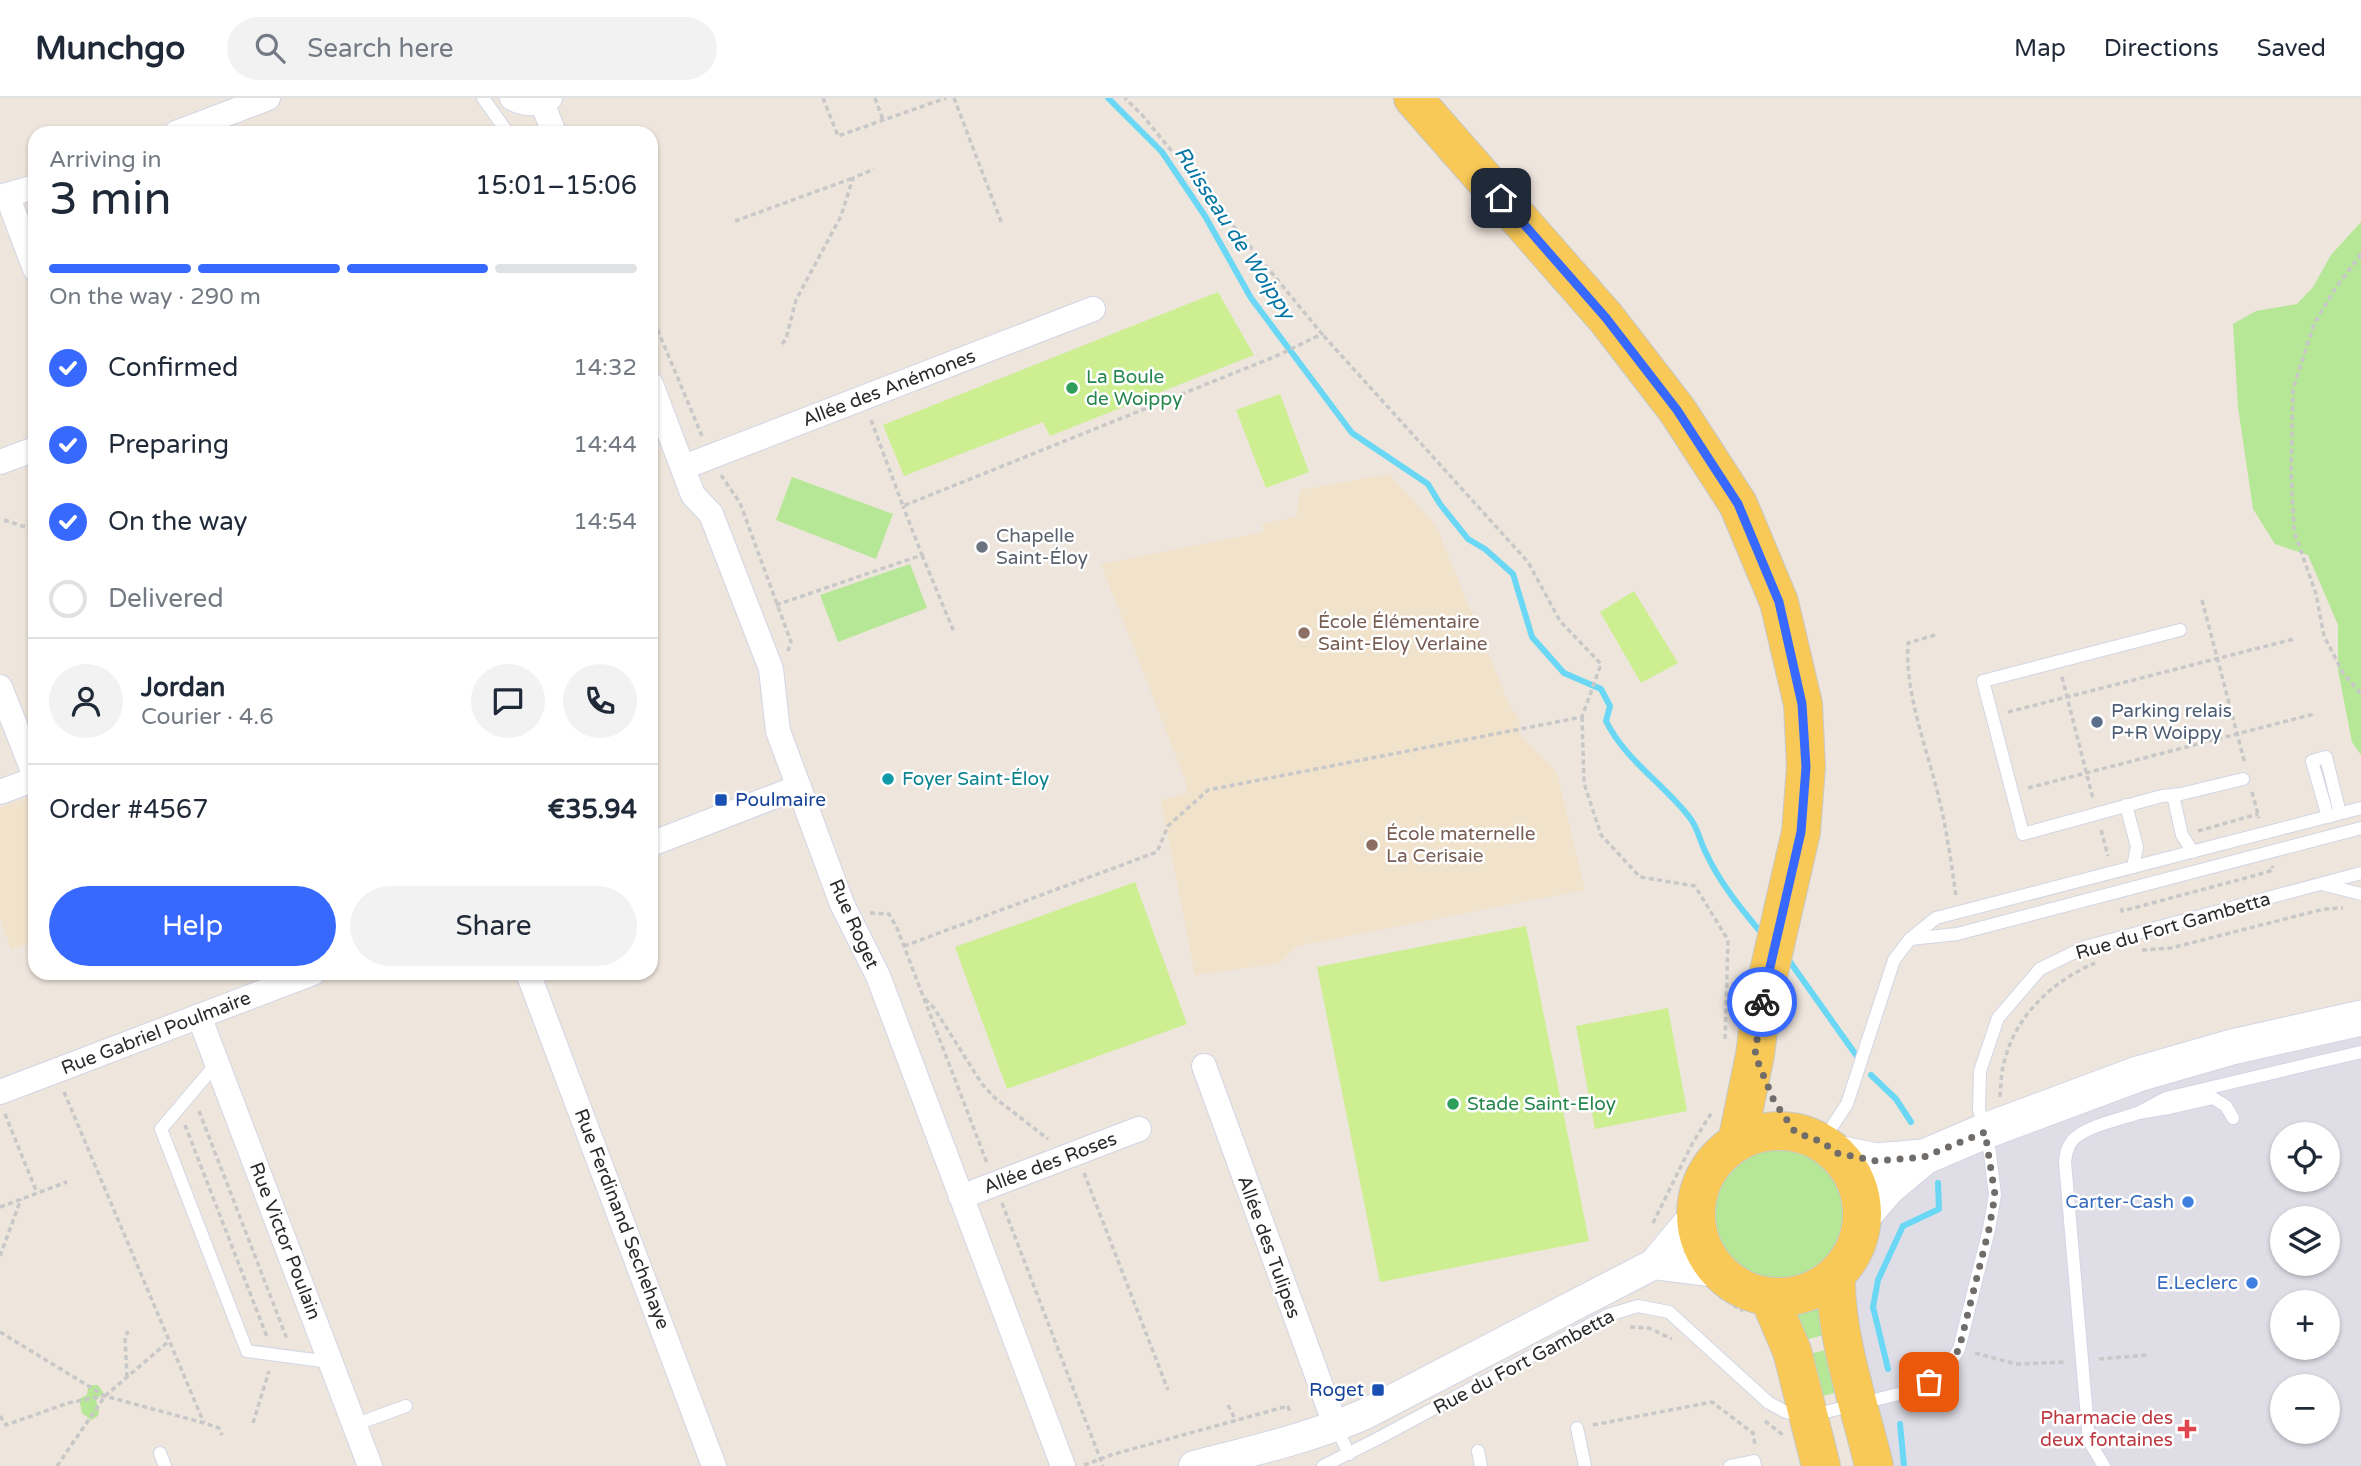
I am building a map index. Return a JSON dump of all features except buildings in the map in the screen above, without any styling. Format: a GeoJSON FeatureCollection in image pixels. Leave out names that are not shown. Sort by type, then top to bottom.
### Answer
{"type":"FeatureCollection","features":[{"type":"Feature","properties":{"kind":"main road"},"geometry":{"type":"LineString","coordinates":[[1413,98],[1606,318],[1677,410],[1738,504],[1779,602],[1802,704],[1806,767],[1801,832],[1760,1006],[1740,1051],[1737,1142]]}},
{"type":"Feature","properties":{"kind":"main road"},"geometry":{"type":"LineString","coordinates":[[1863,1216],[1888,1188],[1924,1157],[1992,1117],[2232,1046],[2361,1018]]}},
{"type":"Feature","properties":{"kind":"main road"},"geometry":{"type":"LineString","coordinates":[[1740,1051],[1774,1101],[1851,1171],[1860,1192],[1863,1216],[1856,1248],[1836,1276],[1819,1288],[1757,1305]]}},
{"type":"Feature","properties":{"kind":"main road"},"geometry":{"type":"LineString","coordinates":[[1821,1466],[1798,1426],[1791,1351],[1757,1305],[1741,1289],[1717,1283],[1698,1236],[1695,1215],[1698,1193],[1706,1173],[1720,1155],[1737,1142],[1755,1134],[1775,1130],[1876,1161],[1924,1157]]}},
{"type":"Feature","properties":{"kind":"main road"},"geometry":{"type":"LineString","coordinates":[[1836,1276],[1843,1338],[1874,1466]]}},
{"type":"Feature","properties":{"kind":"street"},"geometry":{"type":"LineString","coordinates":[[194,126],[268,98]]}},
{"type":"Feature","properties":{"kind":"street"},"geometry":{"type":"LineString","coordinates":[[512,98],[521,103],[532,104],[546,100],[552,126]]}},
{"type":"Feature","properties":{"kind":"street"},"geometry":{"type":"LineString","coordinates":[[28,189],[4,196],[28,253]]}},
{"type":"Feature","properties":{"kind":"street","name":"Allée des Anémones"},"geometry":{"type":"LineString","coordinates":[[684,467],[1093,309]]}},
{"type":"Feature","properties":{"kind":"street","name":"Rue Roget"},"geometry":{"type":"LineString","coordinates":[[658,402],[693,495],[711,514],[771,669],[778,731],[842,904],[878,976],[1063,1466]]}},
{"type":"Feature","properties":{"kind":"street"},"geometry":{"type":"LineString","coordinates":[[0,462],[28,452]]}},
{"type":"Feature","properties":{"kind":"street"},"geometry":{"type":"LineString","coordinates":[[0,687],[28,760]]}},
{"type":"Feature","properties":{"kind":"street"},"geometry":{"type":"LineString","coordinates":[[0,792],[28,781]]}},
{"type":"Feature","properties":{"kind":"street"},"geometry":{"type":"LineString","coordinates":[[658,841],[799,787]]}},
{"type":"Feature","properties":{"kind":"street","name":"Rue Gabriel Poulmaire"},"geometry":{"type":"LineString","coordinates":[[0,1092],[294,980]]}},
{"type":"Feature","properties":{"kind":"street","name":"Rue Ferdinand Sechehaye"},"geometry":{"type":"LineString","coordinates":[[531,980],[714,1466]]}},
{"type":"Feature","properties":{"kind":"street","name":"Rue Victor Poulain"},"geometry":{"type":"LineString","coordinates":[[199,1016],[370,1466]]}},
{"type":"Feature","properties":{"kind":"street","name":"Allée des Tulipes"},"geometry":{"type":"LineString","coordinates":[[1204,1066],[1336,1427]]}},
{"type":"Feature","properties":{"kind":"street","name":"Allée des Roses"},"geometry":{"type":"LineString","coordinates":[[961,1197],[1139,1129]]}},
{"type":"Feature","properties":{"kind":"street","name":"Rue du Fort Gambetta"},"geometry":{"type":"LineString","coordinates":[[1194,1466],[1297,1439],[1365,1415],[1654,1264],[1695,1215]]}},
{"type":"Feature","properties":{"kind":"street"},"geometry":{"type":"LineString","coordinates":[[1654,1264],[1717,1283]]}},
{"type":"Feature","properties":{"kind":"lane"},"geometry":{"type":"LineString","coordinates":[[483,98],[503,126]]}},
{"type":"Feature","properties":{"kind":"lane"},"geometry":{"type":"LineString","coordinates":[[2180,630],[1983,681],[2023,834],[2070,823],[2097,813],[2220,785],[2244,773]]}},
{"type":"Feature","properties":{"kind":"lane"},"geometry":{"type":"LineString","coordinates":[[2326,757],[2334,815],[2312,761],[2326,757]]}},
{"type":"Feature","properties":{"kind":"lane"},"geometry":{"type":"LineString","coordinates":[[2172,795],[2182,835],[2193,852]]}},
{"type":"Feature","properties":{"kind":"lane"},"geometry":{"type":"LineString","coordinates":[[2126,806],[2137,847],[2133,867]]}},
{"type":"Feature","properties":{"kind":"lane"},"geometry":{"type":"LineString","coordinates":[[1818,1142],[1847,1104],[1894,960],[1910,939],[1936,918],[2361,808]]}},
{"type":"Feature","properties":{"kind":"lane"},"geometry":{"type":"LineString","coordinates":[[1910,939],[1957,934],[2361,828]]}},
{"type":"Feature","properties":{"kind":"lane","name":"Rue du Fort Gambetta"},"geometry":{"type":"LineString","coordinates":[[1323,1466],[1608,1315],[1638,1306],[1669,1312],[1769,1403],[1786,1412],[1798,1426],[1860,1404],[1915,1390],[1943,1374],[1959,1349],[1995,1195],[1992,1117],[1979,1109],[1980,1070],[1998,1018],[2040,969],[2085,947],[2361,873]]}},
{"type":"Feature","properties":{"kind":"lane"},"geometry":{"type":"LineString","coordinates":[[2322,884],[2361,894]]}},
{"type":"Feature","properties":{"kind":"lane"},"geometry":{"type":"LineString","coordinates":[[2138,1113],[2166,1098],[2361,1052]]}},
{"type":"Feature","properties":{"kind":"lane"},"geometry":{"type":"LineString","coordinates":[[217,1063],[161,1129],[247,1351],[330,1362]]}},
{"type":"Feature","properties":{"kind":"lane"},"geometry":{"type":"LineString","coordinates":[[2104,1466],[2089,1441],[2065,1162],[2067,1149],[2073,1139],[2082,1133],[2138,1113],[2213,1098],[2226,1106],[2233,1118]]}},
{"type":"Feature","properties":{"kind":"lane"},"geometry":{"type":"LineString","coordinates":[[355,1425],[406,1406]]}},
{"type":"Feature","properties":{"kind":"lane"},"geometry":{"type":"LineString","coordinates":[[1336,1427],[1349,1454]]}},
{"type":"Feature","properties":{"kind":"lane"},"geometry":{"type":"LineString","coordinates":[[1577,1428],[1585,1466]]}},
{"type":"Feature","properties":{"kind":"lane"},"geometry":{"type":"LineString","coordinates":[[1478,1451],[1481,1466]]}},
{"type":"Feature","properties":{"kind":"lane"},"geometry":{"type":"LineString","coordinates":[[160,1453],[165,1466]]}},
{"type":"Feature","properties":{"kind":"lane"},"geometry":{"type":"LineString","coordinates":[[1730,1466],[1755,1464]]}},
{"type":"Feature","properties":{"kind":"path"},"geometry":{"type":"LineString","coordinates":[[823,98],[838,136],[946,98]]}},
{"type":"Feature","properties":{"kind":"path"},"geometry":{"type":"LineString","coordinates":[[875,98],[883,120]]}},
{"type":"Feature","properties":{"kind":"path"},"geometry":{"type":"LineString","coordinates":[[954,98],[1002,224]]}},
{"type":"Feature","properties":{"kind":"path"},"geometry":{"type":"LineString","coordinates":[[1125,98],[1143,116],[1322,334],[1528,562],[1560,621],[1601,664],[1582,717],[1584,783],[1601,835],[1640,877],[1695,886],[1728,940],[1740,1051]]}},
{"type":"Feature","properties":{"kind":"path"},"geometry":{"type":"LineString","coordinates":[[735,221],[874,169]]}},
{"type":"Feature","properties":{"kind":"path"},"geometry":{"type":"LineString","coordinates":[[782,344],[796,300],[841,216],[853,178]]}},
{"type":"Feature","properties":{"kind":"path"},"geometry":{"type":"LineString","coordinates":[[2361,254],[2314,324],[2293,389],[2291,472],[2294,531],[2316,594],[2324,636],[2343,673],[2361,694]]}},
{"type":"Feature","properties":{"kind":"path"},"geometry":{"type":"LineString","coordinates":[[658,331],[711,456],[740,503],[791,642],[788,654]]}},
{"type":"Feature","properties":{"kind":"path"},"geometry":{"type":"LineString","coordinates":[[903,506],[1322,334]]}},
{"type":"Feature","properties":{"kind":"path"},"geometry":{"type":"LineString","coordinates":[[863,397],[954,632]]}},
{"type":"Feature","properties":{"kind":"path"},"geometry":{"type":"LineString","coordinates":[[4,520],[28,528]]}},
{"type":"Feature","properties":{"kind":"path"},"geometry":{"type":"LineString","coordinates":[[776,605],[922,555]]}},
{"type":"Feature","properties":{"kind":"path"},"geometry":{"type":"LineString","coordinates":[[2202,600],[2237,734],[2244,773]]}},
{"type":"Feature","properties":{"kind":"path"},"geometry":{"type":"LineString","coordinates":[[1935,635],[1908,643],[1907,661],[1918,718],[1938,793],[1958,912]]}},
{"type":"Feature","properties":{"kind":"path"},"geometry":{"type":"LineString","coordinates":[[1992,716],[2294,639]]}},
{"type":"Feature","properties":{"kind":"path"},"geometry":{"type":"LineString","coordinates":[[2058,662],[2112,872]]}},
{"type":"Feature","properties":{"kind":"path"},"geometry":{"type":"LineString","coordinates":[[2012,792],[2314,714]]}},
{"type":"Feature","properties":{"kind":"path"},"geometry":{"type":"LineString","coordinates":[[904,946],[1157,852],[1168,826],[1208,790],[1582,717]]}},
{"type":"Feature","properties":{"kind":"path"},"geometry":{"type":"LineString","coordinates":[[2252,790],[2263,833]]}},
{"type":"Feature","properties":{"kind":"path"},"geometry":{"type":"LineString","coordinates":[[2122,911],[2273,870],[2268,852]]}},
{"type":"Feature","properties":{"kind":"path"},"geometry":{"type":"LineString","coordinates":[[2133,951],[2171,948],[2324,909],[2351,908]]}},
{"type":"Feature","properties":{"kind":"path"},"geometry":{"type":"LineString","coordinates":[[867,912],[889,914],[904,946],[1103,1466]]}},
{"type":"Feature","properties":{"kind":"path"},"geometry":{"type":"LineString","coordinates":[[1992,1117],[2004,1060],[2013,1036],[2025,1017],[2044,995],[2063,980],[2095,963]]}},
{"type":"Feature","properties":{"kind":"path"},"geometry":{"type":"LineString","coordinates":[[923,996],[934,1008],[982,1084],[995,1098],[1048,1139],[1076,1153],[1168,1390]]}},
{"type":"Feature","properties":{"kind":"path"},"geometry":{"type":"LineString","coordinates":[[55,1071],[204,1423]]}},
{"type":"Feature","properties":{"kind":"path"},"geometry":{"type":"LineString","coordinates":[[192,1093],[294,1357]]}},
{"type":"Feature","properties":{"kind":"path"},"geometry":{"type":"LineString","coordinates":[[0,1102],[37,1193]]}},
{"type":"Feature","properties":{"kind":"path"},"geometry":{"type":"LineString","coordinates":[[1651,1228],[1692,1144],[1718,1102]]}},
{"type":"Feature","properties":{"kind":"path"},"geometry":{"type":"LineString","coordinates":[[178,1109],[273,1354],[253,1423]]}},
{"type":"Feature","properties":{"kind":"path"},"geometry":{"type":"LineString","coordinates":[[0,1207],[67,1182]]}},
{"type":"Feature","properties":{"kind":"path"},"geometry":{"type":"LineString","coordinates":[[0,1256],[21,1199]]}},
{"type":"Feature","properties":{"kind":"path"},"geometry":{"type":"LineString","coordinates":[[1717,1283],[1757,1305]]}},
{"type":"Feature","properties":{"kind":"path"},"geometry":{"type":"LineString","coordinates":[[1624,1327],[1649,1328],[1674,1340]]}},
{"type":"Feature","properties":{"kind":"path"},"geometry":{"type":"LineString","coordinates":[[127,1377],[125,1338],[128,1331]]}},
{"type":"Feature","properties":{"kind":"path"},"geometry":{"type":"LineString","coordinates":[[0,1332],[106,1396],[219,1428],[222,1435]]}},
{"type":"Feature","properties":{"kind":"path"},"geometry":{"type":"LineString","coordinates":[[57,1466],[106,1396],[169,1341]]}},
{"type":"Feature","properties":{"kind":"path"},"geometry":{"type":"LineString","coordinates":[[1959,1349],[2016,1364],[2147,1355]]}},
{"type":"Feature","properties":{"kind":"path"},"geometry":{"type":"LineString","coordinates":[[0,1416],[6,1425],[68,1404],[106,1396]]}},
{"type":"Feature","properties":{"kind":"path"},"geometry":{"type":"LineString","coordinates":[[1577,1428],[1712,1402],[1752,1433],[1756,1450],[1755,1464]]}},
{"type":"Feature","properties":{"kind":"path"},"geometry":{"type":"LineString","coordinates":[[1228,1405],[1236,1421]]}},
{"type":"Feature","properties":{"kind":"path"},"geometry":{"type":"LineString","coordinates":[[1082,1466],[1287,1406],[1297,1439]]}},
{"type":"Feature","properties":{"kind":"path"},"geometry":{"type":"LineString","coordinates":[[1758,1415],[1776,1431],[1798,1426]]}},
{"type":"Feature","properties":{"kind":"shaded area"},"geometry":{"type":"Polygon","coordinates":[[[1389,474],[1436,525],[1508,702],[1519,719],[1521,736],[1557,772],[1585,890],[1297,946],[1280,963],[1195,975],[1161,800],[1188,793],[1185,779],[1101,564],[1263,532],[1262,524],[1296,517],[1300,490],[1389,474]]]}},
{"type":"Feature","properties":{"kind":"shaded area"},"geometry":{"type":"Polygon","coordinates":[[[28,798],[28,944],[11,950],[0,918],[0,808],[28,798]]]}},
{"type":"Feature","properties":{"kind":"shaded area"},"geometry":{"type":"Polygon","coordinates":[[[2361,1018],[2361,1466],[1874,1466],[1847,1263],[1861,1232],[1924,1157],[2361,1018]]]}},
{"type":"Feature","properties":{"kind":"green space"},"geometry":{"type":"Polygon","coordinates":[[[2361,222],[2361,755],[2352,742],[2338,670],[2338,625],[2308,555],[2275,544],[2253,509],[2238,407],[2233,324],[2256,311],[2297,304],[2313,287],[2331,255],[2361,222]]]}},
{"type":"Feature","properties":{"kind":"green space","name":"La Boule de Woippy"},"geometry":{"type":"Polygon","coordinates":[[[1218,292],[1254,355],[1050,436],[1043,422],[904,476],[883,425],[1218,292]]]}},
{"type":"Feature","properties":{"kind":"green space"},"geometry":{"type":"Polygon","coordinates":[[[1280,394],[1309,472],[1266,488],[1236,410],[1280,394]]]}},
{"type":"Feature","properties":{"kind":"green space"},"geometry":{"type":"Polygon","coordinates":[[[792,477],[893,514],[876,559],[776,520],[792,477]]]}},
{"type":"Feature","properties":{"kind":"green space"},"geometry":{"type":"Polygon","coordinates":[[[910,564],[927,608],[838,642],[820,595],[910,564]]]}},
{"type":"Feature","properties":{"kind":"green space"},"geometry":{"type":"Polygon","coordinates":[[[1634,591],[1678,663],[1641,683],[1600,612],[1634,591]]]}},
{"type":"Feature","properties":{"kind":"green space"},"geometry":{"type":"Polygon","coordinates":[[[1135,882],[1187,1024],[1007,1089],[955,947],[1135,882]]]}},
{"type":"Feature","properties":{"kind":"green space","name":"Stade Saint-Eloy"},"geometry":{"type":"Polygon","coordinates":[[[1526,926],[1589,1241],[1380,1282],[1317,967],[1526,926]]]}},
{"type":"Feature","properties":{"kind":"green space"},"geometry":{"type":"Polygon","coordinates":[[[1668,1008],[1687,1111],[1595,1129],[1576,1026],[1668,1008]]]}},
{"type":"Feature","properties":{"kind":"green space"},"geometry":{"type":"Polygon","coordinates":[[[1779,1145],[1806,1150],[1828,1166],[1844,1188],[1849,1215],[1844,1242],[1828,1264],[1806,1280],[1779,1285],[1752,1280],[1730,1264],[1714,1242],[1709,1215],[1714,1188],[1730,1166],[1752,1150],[1779,1145]]]}},
{"type":"Feature","properties":{"kind":"green space"},"geometry":{"type":"Polygon","coordinates":[[[1820,1307],[1831,1333],[1801,1341],[1793,1315],[1820,1307]]]}},
{"type":"Feature","properties":{"kind":"green space"},"geometry":{"type":"Polygon","coordinates":[[[1834,1348],[1845,1390],[1816,1398],[1805,1355],[1834,1348]]]}},
{"type":"Feature","properties":{"kind":"green space"},"geometry":{"type":"Polygon","coordinates":[[[91,1385],[98,1385],[103,1392],[96,1401],[98,1416],[91,1420],[82,1413],[79,1399],[87,1395],[91,1385]]]}},
{"type":"Feature","properties":{"kind":"waterway","name":"Ruisseau de Woippy"},"geometry":{"type":"LineString","coordinates":[[1108,98],[1162,152],[1205,216],[1251,298],[1352,433],[1428,484],[1468,539],[1485,549],[1513,574],[1532,637],[1564,673],[1601,689],[1610,706],[1606,721],[1614,735],[1623,748],[1690,818],[1717,873],[1758,929]]}},
{"type":"Feature","properties":{"kind":"waterway","name":"Ruisseau de Woippy"},"geometry":{"type":"LineString","coordinates":[[1788,959],[1856,1055]]}},
{"type":"Feature","properties":{"kind":"waterway","name":"Ruisseau de Woippy"},"geometry":{"type":"LineString","coordinates":[[1871,1075],[1896,1099],[1911,1122]]}},
{"type":"Feature","properties":{"kind":"waterway","name":"Ruisseau de Woippy"},"geometry":{"type":"LineString","coordinates":[[1888,1369],[1873,1307],[1878,1280],[1903,1226],[1939,1209],[1938,1183]]}},
{"type":"Feature","properties":{"kind":"waterway","name":"Ruisseau de Woippy"},"geometry":{"type":"LineString","coordinates":[[1900,1424],[1904,1466]]}},
{"type":"Feature","properties":{"kind":"way so far"},"geometry":{"type":"LineString","coordinates":[[1762,1002],[1755,1055],[1774,1101],[1795,1132],[1809,1135],[1837,1153],[1876,1161],[1924,1157],[1985,1132],[1995,1195],[1989,1229],[1959,1349],[1943,1374],[1929,1382]]}},
{"type":"Feature","properties":{"kind":"place","name":"La Boule de Woippy"},"geometry":{"type":"Point","coordinates":[1072,388]}},
{"type":"Feature","properties":{"kind":"place","name":"Chapelle Saint-Éloy"},"geometry":{"type":"Point","coordinates":[982,547]}},
{"type":"Feature","properties":{"kind":"place","name":"École Élémentaire Saint-Eloy Verlaine"},"geometry":{"type":"Point","coordinates":[1304,633]}},
{"type":"Feature","properties":{"kind":"place","name":"Parking relais P+R Woippy"},"geometry":{"type":"Point","coordinates":[2097,722]}},
{"type":"Feature","properties":{"kind":"place","name":"Foyer Saint-Éloy"},"geometry":{"type":"Point","coordinates":[888,779]}},
{"type":"Feature","properties":{"kind":"place","name":"Poulmaire"},"geometry":{"type":"Point","coordinates":[721,800]}},
{"type":"Feature","properties":{"kind":"place","name":"École maternelle La Cerisaie"},"geometry":{"type":"Point","coordinates":[1372,845]}},
{"type":"Feature","properties":{"kind":"place","name":"Stade Saint-Eloy"},"geometry":{"type":"Point","coordinates":[1453,1104]}},
{"type":"Feature","properties":{"kind":"place","name":"Carter-Cash"},"geometry":{"type":"Point","coordinates":[2188,1202]}},
{"type":"Feature","properties":{"kind":"place","name":"E.Leclerc"},"geometry":{"type":"Point","coordinates":[2252,1283]}},
{"type":"Feature","properties":{"kind":"place","name":"Roget"},"geometry":{"type":"Point","coordinates":[1378,1390]}},
{"type":"Feature","properties":{"kind":"place","name":"Pharmacie des deux fontaines"},"geometry":{"type":"Point","coordinates":[2187,1429]}},
{"type":"Feature","properties":{"kind":"route"},"geometry":{"type":"LineString","coordinates":[[1501,198],[1606,318],[1677,410],[1738,504],[1779,602],[1802,704],[1806,767],[1801,832],[1762,1002]]}}]}
